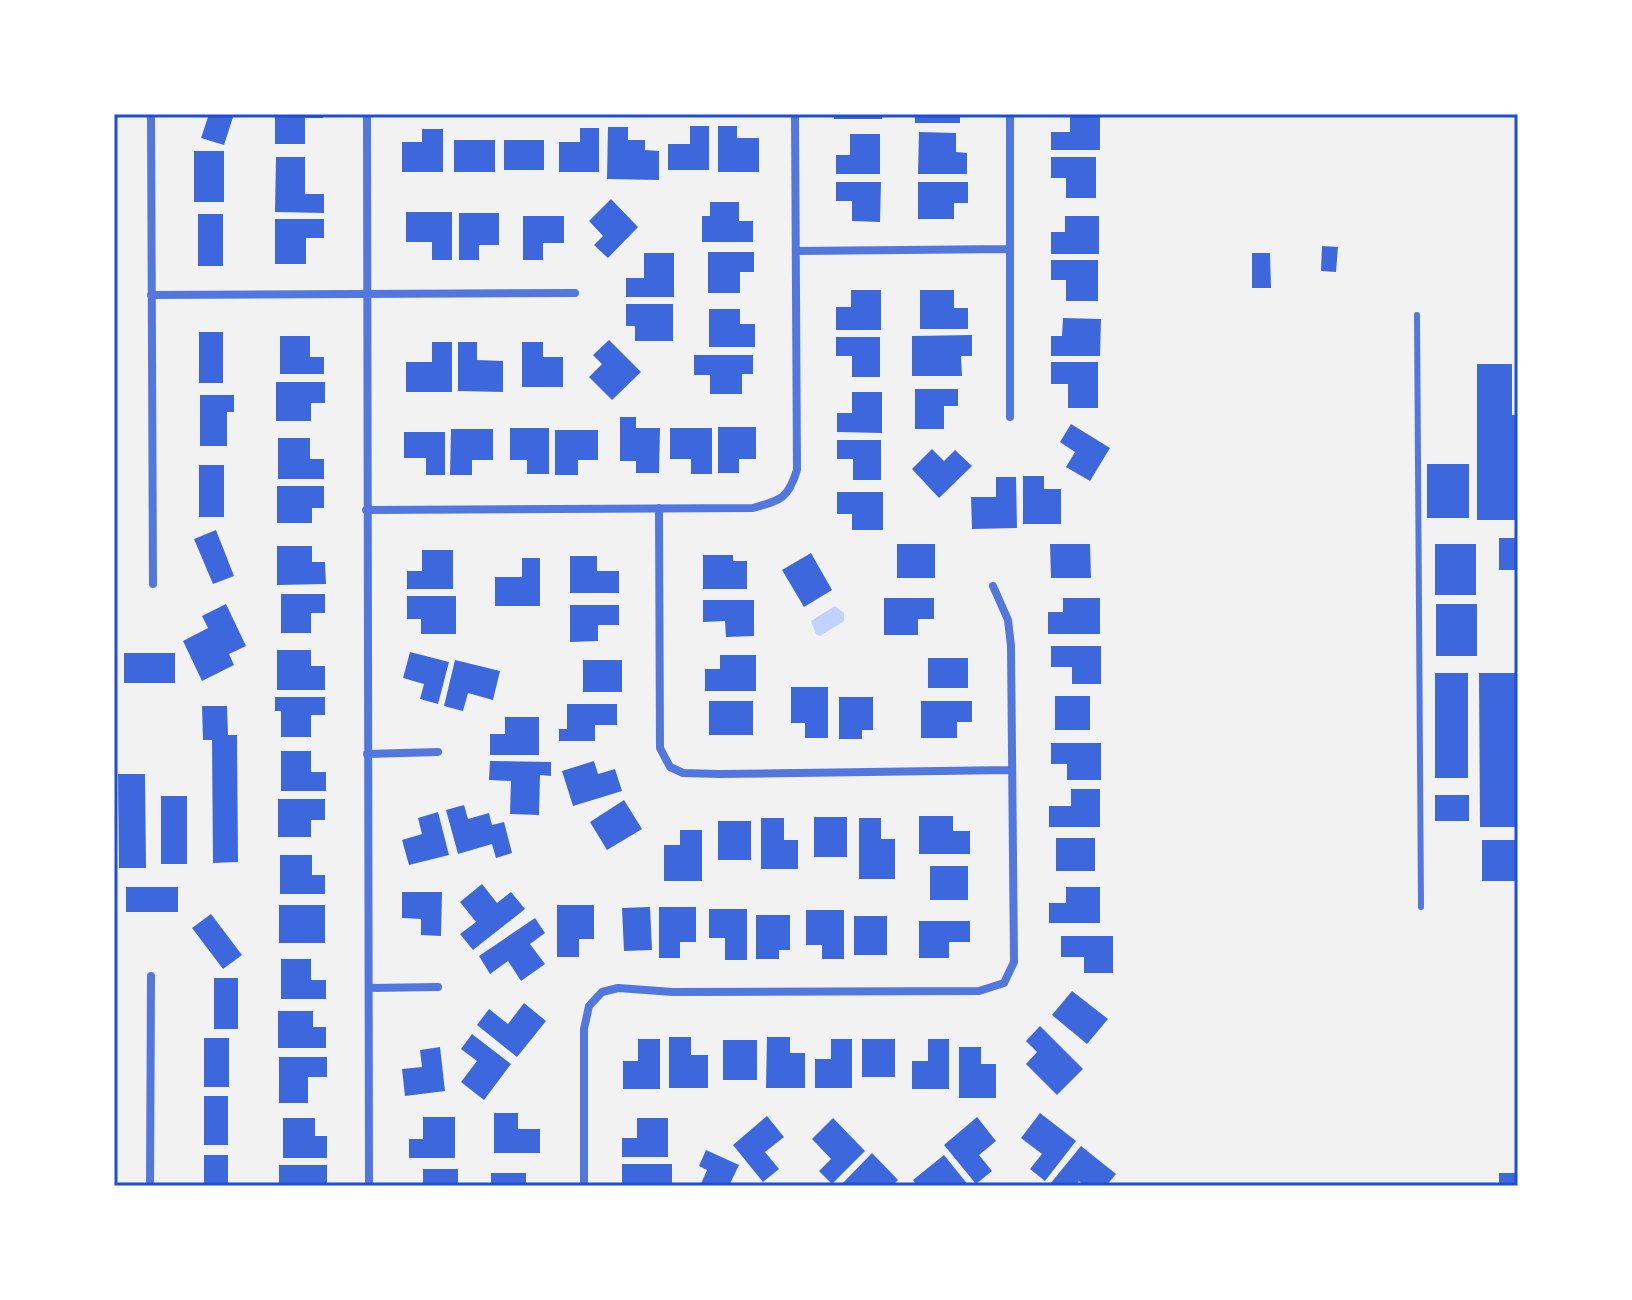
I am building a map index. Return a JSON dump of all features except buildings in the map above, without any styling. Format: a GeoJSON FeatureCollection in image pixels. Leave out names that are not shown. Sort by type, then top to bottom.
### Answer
{"type":"FeatureCollection","features":[{"type":"Feature","properties":{"kind":"street"},"geometry":{"type":"LineString","coordinates":[[151,114],[153,584]]}},
{"type":"Feature","properties":{"kind":"street"},"geometry":{"type":"LineString","coordinates":[[367,114],[369,1186]]}},
{"type":"Feature","properties":{"kind":"street"},"geometry":{"type":"LineString","coordinates":[[366,510],[753,508],[779,501],[791,491],[797,470],[795,114]]}},
{"type":"Feature","properties":{"kind":"street"},"geometry":{"type":"LineString","coordinates":[[1010,114],[1010,417]]}},
{"type":"Feature","properties":{"kind":"street"},"geometry":{"type":"LineString","coordinates":[[796,251],[1009,249]]}},
{"type":"Feature","properties":{"kind":"street"},"geometry":{"type":"LineString","coordinates":[[151,295],[575,293]]}},
{"type":"Feature","properties":{"kind":"street"},"geometry":{"type":"LineString","coordinates":[[659,508],[660,748],[670,767],[683,773],[719,774],[1010,770]]}},
{"type":"Feature","properties":{"kind":"street"},"geometry":{"type":"LineString","coordinates":[[584,1186],[584,1029],[589,1006],[602,992],[618,988],[673,992],[979,991],[1004,983],[1014,962],[1008,620],[993,586]]}},
{"type":"Feature","properties":{"kind":"street"},"geometry":{"type":"LineString","coordinates":[[367,754],[438,752]]}},
{"type":"Feature","properties":{"kind":"street"},"geometry":{"type":"LineString","coordinates":[[150,1186],[151,976]]}},
{"type":"Feature","properties":{"kind":"street"},"geometry":{"type":"LineString","coordinates":[[370,988],[438,987]]}},
{"type":"Feature","properties":{"kind":"lane"},"geometry":{"type":"LineString","coordinates":[[1417,315],[1421,907]]}},
{"type":"Feature","properties":{"kind":"water"},"geometry":{"type":"Polygon","coordinates":[[[835,606],[844,613],[844,621],[820,636],[816,634],[811,621],[835,606]]]}}]}
